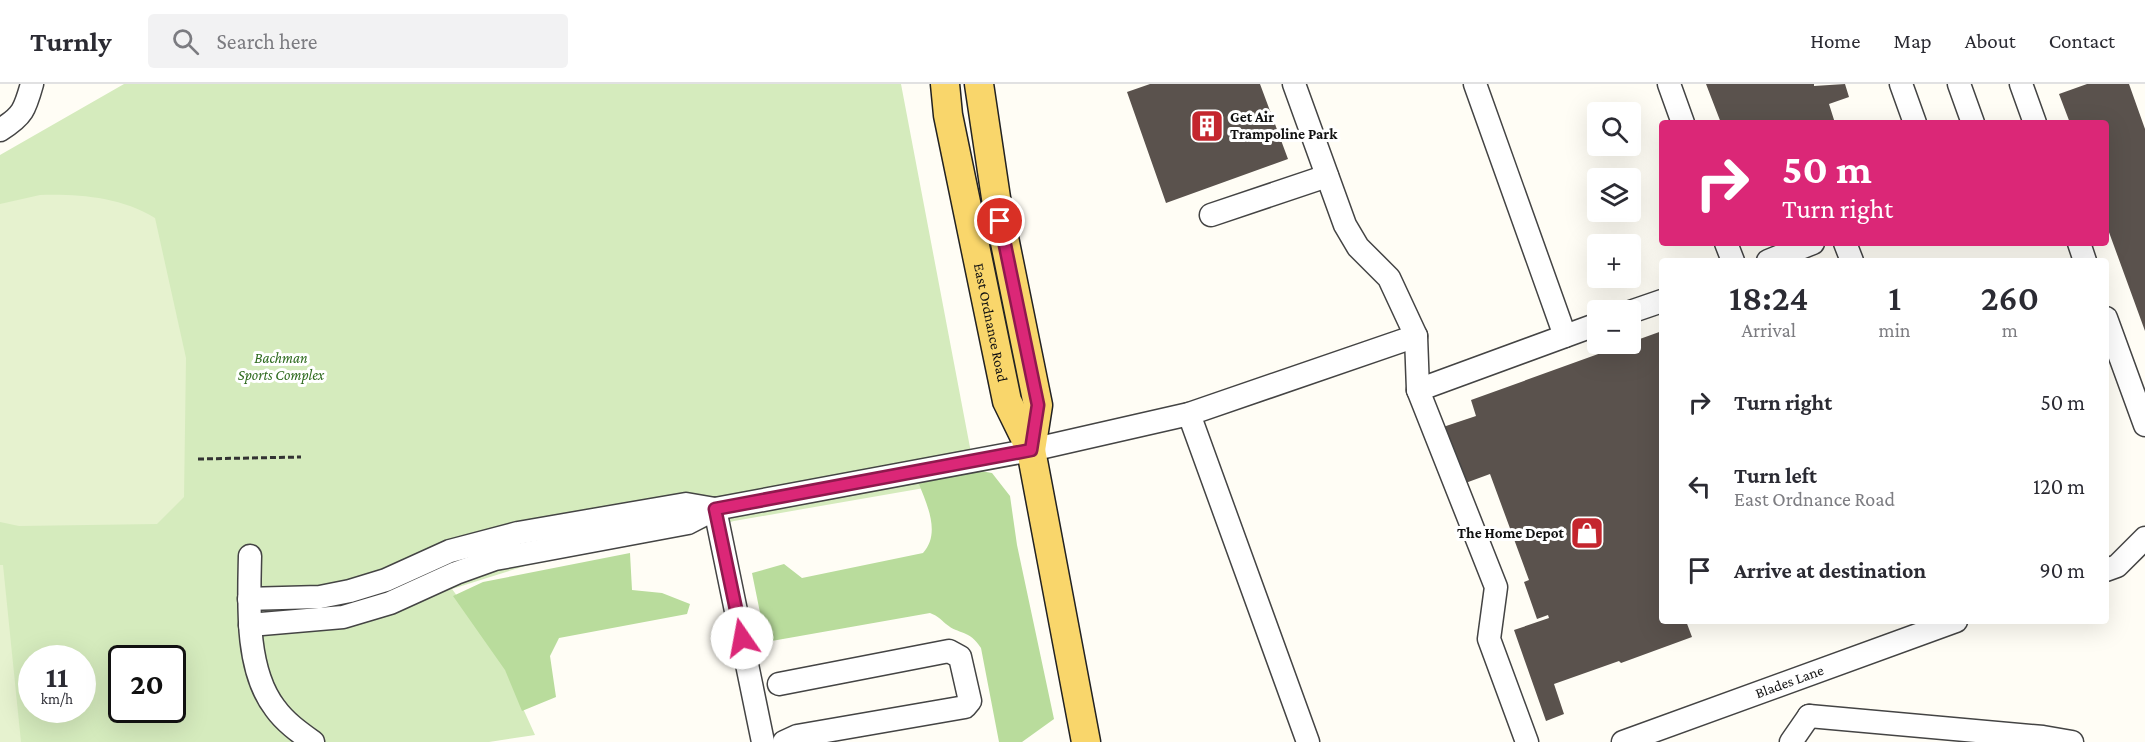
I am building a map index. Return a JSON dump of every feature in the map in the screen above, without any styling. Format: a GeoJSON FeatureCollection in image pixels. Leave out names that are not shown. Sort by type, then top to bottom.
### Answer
{"type":"FeatureCollection","features":[{"type":"Feature","properties":{"kind":"main road","name":"East Ordnance Road"},"geometry":{"type":"LineString","coordinates":[[945,84],[948,115],[1007,401],[1031,450],[1086,742]]}},
{"type":"Feature","properties":{"kind":"main road","name":"East Ordnance Road"},"geometry":{"type":"LineString","coordinates":[[979,84],[996,198],[1038,405],[1031,450]]}},
{"type":"Feature","properties":{"kind":"street"},"geometry":{"type":"LineString","coordinates":[[0,130],[19,118],[32,84]]}},
{"type":"Feature","properties":{"kind":"street"},"geometry":{"type":"LineString","coordinates":[[1294,84],[1345,225],[1358,247],[1389,278],[1416,336],[1418,390],[1496,587],[1488,639],[1527,742]]}},
{"type":"Feature","properties":{"kind":"street"},"geometry":{"type":"LineString","coordinates":[[1475,84],[1565,336]]}},
{"type":"Feature","properties":{"kind":"street"},"geometry":{"type":"LineString","coordinates":[[1669,84],[1682,120]]}},
{"type":"Feature","properties":{"kind":"street"},"geometry":{"type":"LineString","coordinates":[[1901,84],[1914,120]]}},
{"type":"Feature","properties":{"kind":"street"},"geometry":{"type":"LineString","coordinates":[[1959,84],[1972,120]]}},
{"type":"Feature","properties":{"kind":"street"},"geometry":{"type":"LineString","coordinates":[[2022,84],[2034,120]]}},
{"type":"Feature","properties":{"kind":"street"},"geometry":{"type":"LineString","coordinates":[[1211,215],[1327,176]]}},
{"type":"Feature","properties":{"kind":"street"},"geometry":{"type":"LineString","coordinates":[[1775,258],[1805,246]]}},
{"type":"Feature","properties":{"kind":"street"},"geometry":{"type":"LineString","coordinates":[[1641,308],[1659,302]]}},
{"type":"Feature","properties":{"kind":"street"},"geometry":{"type":"LineString","coordinates":[[2109,326],[2145,425]]}},
{"type":"Feature","properties":{"kind":"street"},"geometry":{"type":"LineString","coordinates":[[1418,390],[1587,328]]}},
{"type":"Feature","properties":{"kind":"street"},"geometry":{"type":"LineString","coordinates":[[250,626],[343,618],[390,603],[456,573],[495,559],[688,523],[715,509],[1031,450],[1189,414],[1416,336]]}},
{"type":"Feature","properties":{"kind":"street"},"geometry":{"type":"LineString","coordinates":[[1189,414],[1308,742]]}},
{"type":"Feature","properties":{"kind":"street"},"geometry":{"type":"LineString","coordinates":[[249,599],[320,597],[350,591],[386,580],[450,551],[518,533],[686,504],[715,509]]}},
{"type":"Feature","properties":{"kind":"street"},"geometry":{"type":"LineString","coordinates":[[715,509],[752,687],[763,739],[787,732],[791,739],[965,707],[970,701],[960,657],[949,651],[779,684],[775,678],[752,687]]}},
{"type":"Feature","properties":{"kind":"street"},"geometry":{"type":"LineString","coordinates":[[2111,568],[2145,538]]}},
{"type":"Feature","properties":{"kind":"street"},"geometry":{"type":"LineString","coordinates":[[250,556],[250,626],[257,669],[268,698],[285,720],[313,742]]}},
{"type":"Feature","properties":{"kind":"street","name":"Blades Lane"},"geometry":{"type":"LineString","coordinates":[[1623,742],[1666,735],[1792,681],[1948,624]]}},
{"type":"Feature","properties":{"kind":"street"},"geometry":{"type":"LineString","coordinates":[[1792,681],[1809,716]]}},
{"type":"Feature","properties":{"kind":"street"},"geometry":{"type":"LineString","coordinates":[[1791,742],[1809,716]]}},
{"type":"Feature","properties":{"kind":"street"},"geometry":{"type":"LineString","coordinates":[[1809,716],[2043,737],[2072,742]]}},
{"type":"Feature","properties":{"kind":"path"},"geometry":{"type":"LineString","coordinates":[[198,459],[301,457]]}},
{"type":"Feature","properties":{"kind":"green space","name":"Bachman Sports Complex"},"geometry":{"type":"Polygon","coordinates":[[[124,84],[901,84],[976,479],[734,521],[661,540],[528,565],[452,589],[491,642],[535,735],[489,742],[0,742],[0,155],[124,84]]]}},
{"type":"Feature","properties":{"kind":"green space"},"geometry":{"type":"Polygon","coordinates":[[[40,195],[70,195],[114,201],[155,218],[186,358],[184,497],[157,524],[19,526],[0,522],[0,204],[40,195]]]}},
{"type":"Feature","properties":{"kind":"green space"},"geometry":{"type":"Polygon","coordinates":[[[975,470],[992,473],[1010,496],[1017,545],[1054,719],[1022,742],[999,742],[981,648],[968,635],[930,613],[766,642],[752,573],[784,564],[802,578],[923,553],[931,537],[932,528],[929,510],[919,484],[975,470]]]}},
{"type":"Feature","properties":{"kind":"green space"},"geometry":{"type":"Polygon","coordinates":[[[630,553],[632,590],[662,593],[690,604],[687,614],[559,638],[550,656],[556,697],[522,711],[505,670],[453,596],[483,582],[630,553]]]}},
{"type":"Feature","properties":{"kind":"green space"},"geometry":{"type":"Polygon","coordinates":[[[0,565],[3,565],[21,742],[0,742],[0,565]]]}},
{"type":"Feature","properties":{"kind":"building","name":"Get Air Trampoline Park"},"geometry":{"type":"Polygon","coordinates":[[[1150,84],[1260,84],[1288,159],[1166,203],[1127,92],[1150,84]]]}},
{"type":"Feature","properties":{"kind":"building"},"geometry":{"type":"Polygon","coordinates":[[[1706,84],[1814,84],[1814,86],[1845,84],[1849,97],[1829,104],[1834,120],[1720,120],[1706,84]]]}},
{"type":"Feature","properties":{"kind":"building"},"geometry":{"type":"Polygon","coordinates":[[[2087,84],[2129,84],[2145,129],[2145,331],[2109,232],[2109,120],[2069,120],[2059,94],[2087,84]]]}},
{"type":"Feature","properties":{"kind":"building","name":"The Home Depot"},"geometry":{"type":"Polygon","coordinates":[[[1659,332],[1659,624],[1687,624],[1692,637],[1554,684],[1564,714],[1546,721],[1514,630],[1549,618],[1548,615],[1537,619],[1524,582],[1529,580],[1490,474],[1460,485],[1440,428],[1476,416],[1471,400],[1598,354],[1641,354],[1641,339],[1659,332]]]}},
{"type":"Feature","properties":{"kind":"place","name":"Get Air Trampoline Park"},"geometry":{"type":"Point","coordinates":[1207,126]}},
{"type":"Feature","properties":{"kind":"place","name":"The Home Depot"},"geometry":{"type":"Point","coordinates":[1587,533]}},
{"type":"Feature","properties":{"kind":"route"},"geometry":{"type":"LineString","coordinates":[[742,638],[715,509],[1031,450],[1038,405],[1000,221]]}}]}
